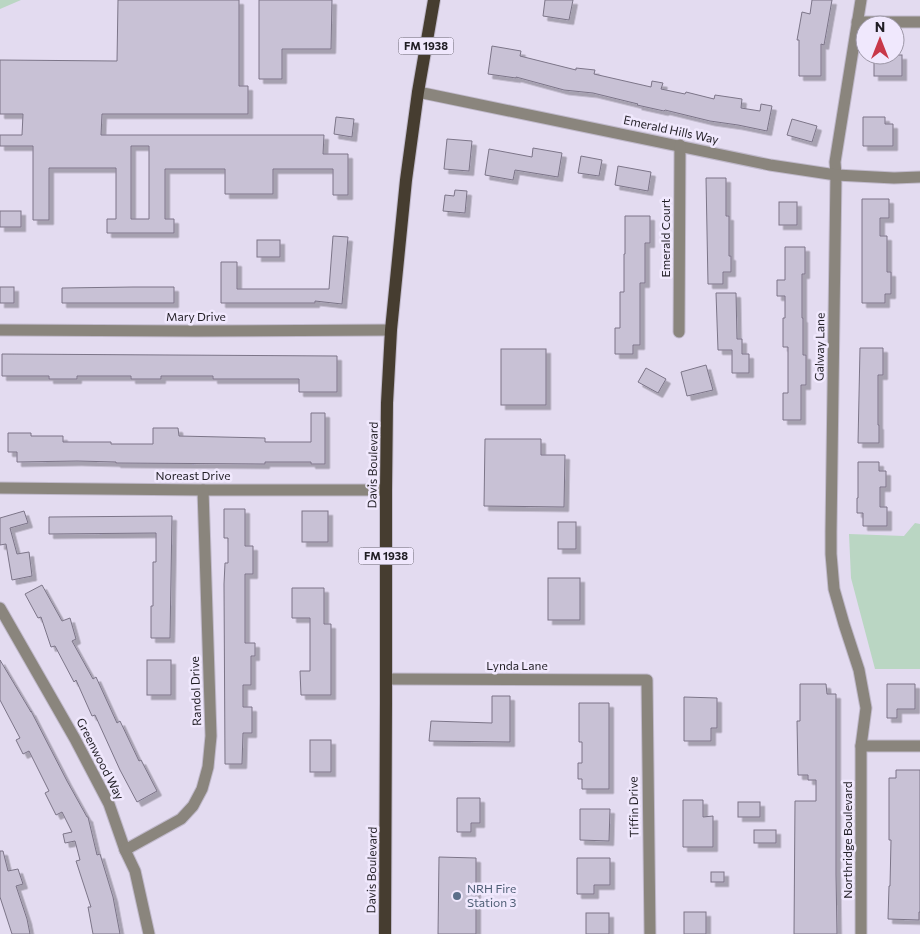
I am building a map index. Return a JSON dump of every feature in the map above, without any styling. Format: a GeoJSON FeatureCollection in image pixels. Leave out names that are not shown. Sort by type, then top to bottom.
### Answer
{"type":"FeatureCollection","features":[{"type":"Feature","properties":{"kind":"main road","name":"Davis Boulevard"},"geometry":{"type":"LineString","coordinates":[[385,934],[387,403],[391,330],[406,180],[418,92],[434,0]]}},
{"type":"Feature","properties":{"kind":"street","name":"Galway Lane"},"geometry":{"type":"LineString","coordinates":[[858,15],[861,0]]}},
{"type":"Feature","properties":{"kind":"street"},"geometry":{"type":"LineString","coordinates":[[905,22],[920,22]]}},
{"type":"Feature","properties":{"kind":"street","name":"Galway Lane"},"geometry":{"type":"LineString","coordinates":[[855,35],[835,162],[832,554],[834,589],[864,691],[866,708],[861,746]]}},
{"type":"Feature","properties":{"kind":"street","name":"Emerald Hills Way"},"geometry":{"type":"LineString","coordinates":[[418,92],[770,165],[836,175],[920,178]]}},
{"type":"Feature","properties":{"kind":"street","name":"Emerald Court"},"geometry":{"type":"LineString","coordinates":[[678,332],[680,145]]}},
{"type":"Feature","properties":{"kind":"street","name":"Mary Drive"},"geometry":{"type":"LineString","coordinates":[[0,330],[391,330]]}},
{"type":"Feature","properties":{"kind":"street","name":"Noreast Drive"},"geometry":{"type":"LineString","coordinates":[[0,488],[386,490]]}},
{"type":"Feature","properties":{"kind":"street","name":"Randol Drive"},"geometry":{"type":"LineString","coordinates":[[126,850],[181,819],[193,806],[202,788],[208,767],[211,736],[203,490]]}},
{"type":"Feature","properties":{"kind":"street","name":"Greenwood Way"},"geometry":{"type":"LineString","coordinates":[[0,608],[75,739],[109,804],[135,871],[149,934]]}},
{"type":"Feature","properties":{"kind":"street","name":"Lynda Lane"},"geometry":{"type":"LineString","coordinates":[[386,679],[647,680]]}},
{"type":"Feature","properties":{"kind":"street","name":"Tiffin Drive"},"geometry":{"type":"LineString","coordinates":[[647,680],[650,934]]}},
{"type":"Feature","properties":{"kind":"street"},"geometry":{"type":"LineString","coordinates":[[861,746],[920,746]]}},
{"type":"Feature","properties":{"kind":"street","name":"Northridge Boulevard"},"geometry":{"type":"LineString","coordinates":[[861,746],[861,934]]}},
{"type":"Feature","properties":{"kind":"green space"},"geometry":{"type":"Polygon","coordinates":[[[0,0],[21,0],[0,9],[0,0]]]}},
{"type":"Feature","properties":{"kind":"green space"},"geometry":{"type":"Polygon","coordinates":[[[915,523],[920,524],[920,669],[875,669],[851,578],[849,534],[904,536],[915,523]]]}},
{"type":"Feature","properties":{"kind":"building"},"geometry":{"type":"Polygon","coordinates":[[[118,0],[239,0],[239,86],[248,86],[248,114],[102,114],[101,135],[324,135],[323,154],[348,154],[348,195],[333,195],[333,169],[273,169],[273,194],[225,194],[225,169],[165,169],[165,219],[174,219],[174,233],[107,233],[107,219],[116,219],[116,168],[49,168],[49,220],[33,220],[33,146],[0,146],[0,135],[22,135],[23,114],[0,114],[0,60],[117,61],[118,0]],[[131,146],[131,219],[149,219],[149,146],[131,146]]]}},
{"type":"Feature","properties":{"kind":"building"},"geometry":{"type":"Polygon","coordinates":[[[259,0],[332,0],[331,49],[282,49],[282,79],[259,79],[259,0]]]}},
{"type":"Feature","properties":{"kind":"building"},"geometry":{"type":"Polygon","coordinates":[[[545,0],[573,0],[569,20],[543,16],[545,0]]]}},
{"type":"Feature","properties":{"kind":"building"},"geometry":{"type":"Polygon","coordinates":[[[812,0],[832,0],[824,45],[821,44],[821,76],[799,76],[799,40],[797,40],[802,12],[810,14],[812,0]]]}},
{"type":"Feature","properties":{"kind":"building"},"geometry":{"type":"Polygon","coordinates":[[[492,46],[521,51],[520,56],[576,70],[576,68],[595,70],[594,74],[651,87],[652,81],[663,83],[661,89],[685,94],[686,92],[714,99],[715,95],[742,99],[741,108],[760,111],[761,104],[772,106],[767,131],[664,111],[593,93],[564,90],[516,77],[488,74],[492,46]]]}},
{"type":"Feature","properties":{"kind":"building"},"geometry":{"type":"Polygon","coordinates":[[[874,65],[902,65],[902,76],[874,76],[874,65]]]}},
{"type":"Feature","properties":{"kind":"building"},"geometry":{"type":"Polygon","coordinates":[[[336,117],[354,119],[352,137],[334,134],[336,117]]]}},
{"type":"Feature","properties":{"kind":"building"},"geometry":{"type":"Polygon","coordinates":[[[863,117],[885,117],[885,124],[893,124],[893,146],[863,146],[863,117]]]}},
{"type":"Feature","properties":{"kind":"building"},"geometry":{"type":"Polygon","coordinates":[[[792,119],[817,126],[812,142],[787,135],[792,119]]]}},
{"type":"Feature","properties":{"kind":"building"},"geometry":{"type":"Polygon","coordinates":[[[447,139],[472,141],[469,171],[444,169],[447,139]]]}},
{"type":"Feature","properties":{"kind":"building"},"geometry":{"type":"Polygon","coordinates":[[[533,148],[562,153],[558,177],[515,170],[513,180],[485,175],[489,149],[532,157],[533,148]]]}},
{"type":"Feature","properties":{"kind":"building"},"geometry":{"type":"Polygon","coordinates":[[[581,156],[602,160],[599,176],[578,173],[581,156]]]}},
{"type":"Feature","properties":{"kind":"building"},"geometry":{"type":"Polygon","coordinates":[[[618,166],[651,172],[648,191],[615,185],[618,166]]]}},
{"type":"Feature","properties":{"kind":"building"},"geometry":{"type":"Polygon","coordinates":[[[706,178],[726,178],[726,216],[729,216],[731,272],[723,272],[723,284],[708,284],[706,178]]]}},
{"type":"Feature","properties":{"kind":"building"},"geometry":{"type":"Polygon","coordinates":[[[455,190],[467,191],[465,213],[443,211],[445,195],[454,196],[455,190]]]}},
{"type":"Feature","properties":{"kind":"building"},"geometry":{"type":"Polygon","coordinates":[[[862,199],[889,199],[889,218],[880,218],[880,236],[887,236],[887,272],[891,272],[891,294],[885,294],[885,303],[862,303],[862,199]]]}},
{"type":"Feature","properties":{"kind":"building"},"geometry":{"type":"Polygon","coordinates":[[[779,202],[797,202],[797,225],[779,225],[779,202]]]}},
{"type":"Feature","properties":{"kind":"building"},"geometry":{"type":"Polygon","coordinates":[[[0,211],[21,211],[21,227],[0,227],[0,211]]]}},
{"type":"Feature","properties":{"kind":"building"},"geometry":{"type":"Polygon","coordinates":[[[625,216],[650,216],[650,243],[645,243],[645,283],[640,283],[640,345],[633,345],[633,354],[615,354],[615,328],[620,328],[620,292],[624,292],[625,216]]]}},
{"type":"Feature","properties":{"kind":"building"},"geometry":{"type":"Polygon","coordinates":[[[333,236],[348,237],[342,304],[315,301],[315,303],[221,303],[221,262],[237,262],[237,289],[329,289],[333,236]]]}},
{"type":"Feature","properties":{"kind":"building"},"geometry":{"type":"Polygon","coordinates":[[[257,240],[280,240],[280,257],[257,257],[257,240]]]}},
{"type":"Feature","properties":{"kind":"building"},"geometry":{"type":"Polygon","coordinates":[[[785,247],[805,247],[805,274],[802,274],[802,318],[803,355],[806,355],[806,385],[801,385],[801,420],[783,420],[783,393],[788,393],[788,347],[783,347],[785,296],[777,296],[777,280],[785,280],[785,247]]]}},
{"type":"Feature","properties":{"kind":"building"},"geometry":{"type":"Polygon","coordinates":[[[0,287],[14,287],[14,303],[0,303],[0,287]]]}},
{"type":"Feature","properties":{"kind":"building"},"geometry":{"type":"Polygon","coordinates":[[[174,287],[174,303],[62,303],[62,288],[174,287]]]}},
{"type":"Feature","properties":{"kind":"building"},"geometry":{"type":"Polygon","coordinates":[[[716,293],[736,293],[737,339],[742,339],[742,354],[749,354],[749,373],[732,373],[732,350],[718,350],[716,293]]]}},
{"type":"Feature","properties":{"kind":"building"},"geometry":{"type":"Polygon","coordinates":[[[860,348],[883,348],[883,375],[878,375],[879,443],[858,443],[860,348]]]}},
{"type":"Feature","properties":{"kind":"building"},"geometry":{"type":"Polygon","coordinates":[[[501,349],[546,349],[546,405],[501,405],[501,349]]]}},
{"type":"Feature","properties":{"kind":"building"},"geometry":{"type":"Polygon","coordinates":[[[2,354],[337,356],[337,392],[299,392],[299,379],[213,379],[213,376],[161,376],[161,379],[131,379],[131,376],[77,376],[77,379],[49,379],[49,376],[2,376],[2,354]]]}},
{"type":"Feature","properties":{"kind":"building"},"geometry":{"type":"Polygon","coordinates":[[[706,365],[713,390],[687,396],[681,372],[706,365]]]}},
{"type":"Feature","properties":{"kind":"building"},"geometry":{"type":"Polygon","coordinates":[[[646,368],[666,379],[658,393],[638,382],[646,368]]]}},
{"type":"Feature","properties":{"kind":"building"},"geometry":{"type":"Polygon","coordinates":[[[311,413],[325,413],[325,464],[311,464],[311,462],[265,462],[265,464],[17,462],[17,452],[8,452],[8,433],[31,433],[31,436],[63,436],[63,442],[153,444],[153,428],[178,428],[179,436],[265,438],[265,442],[311,442],[311,413]]]}},
{"type":"Feature","properties":{"kind":"building"},"geometry":{"type":"Polygon","coordinates":[[[485,439],[541,439],[541,455],[565,455],[564,507],[484,506],[485,439]]]}},
{"type":"Feature","properties":{"kind":"building"},"geometry":{"type":"Polygon","coordinates":[[[858,462],[879,462],[879,471],[886,471],[886,487],[880,487],[880,507],[887,507],[887,526],[863,526],[863,513],[857,513],[858,462]]]}},
{"type":"Feature","properties":{"kind":"building"},"geometry":{"type":"Polygon","coordinates":[[[224,509],[245,509],[245,546],[253,546],[253,574],[245,574],[245,643],[255,643],[255,656],[251,656],[251,685],[243,685],[243,707],[252,707],[252,733],[243,733],[242,764],[225,764],[224,584],[225,563],[228,563],[228,538],[224,538],[224,509]]]}},
{"type":"Feature","properties":{"kind":"building"},"geometry":{"type":"Polygon","coordinates":[[[24,511],[28,523],[10,528],[17,554],[29,552],[32,576],[12,580],[6,544],[0,545],[0,518],[24,511]]]}},
{"type":"Feature","properties":{"kind":"building"},"geometry":{"type":"Polygon","coordinates":[[[302,511],[328,511],[328,542],[302,542],[302,511]]]}},
{"type":"Feature","properties":{"kind":"building"},"geometry":{"type":"Polygon","coordinates":[[[172,516],[170,638],[151,638],[153,562],[156,562],[156,533],[49,534],[49,517],[172,516]]]}},
{"type":"Feature","properties":{"kind":"building"},"geometry":{"type":"Polygon","coordinates":[[[558,522],[576,522],[576,549],[558,549],[558,522]]]}},
{"type":"Feature","properties":{"kind":"building"},"geometry":{"type":"Polygon","coordinates":[[[548,578],[580,578],[580,620],[548,620],[548,578]]]}},
{"type":"Feature","properties":{"kind":"building"},"geometry":{"type":"Polygon","coordinates":[[[42,585],[62,621],[70,618],[76,639],[72,641],[93,679],[96,677],[117,723],[120,721],[139,761],[141,760],[157,791],[137,802],[95,715],[92,716],[76,680],[74,682],[55,646],[51,647],[41,617],[38,618],[25,594],[42,585]]]}},
{"type":"Feature","properties":{"kind":"building"},"geometry":{"type":"Polygon","coordinates":[[[292,588],[324,588],[324,624],[331,624],[331,695],[301,695],[300,671],[310,671],[310,618],[292,618],[292,588]]]}},
{"type":"Feature","properties":{"kind":"building"},"geometry":{"type":"Polygon","coordinates":[[[0,660],[31,711],[88,817],[97,855],[100,854],[113,897],[120,934],[93,934],[88,907],[91,907],[76,861],[80,860],[75,841],[65,843],[63,834],[72,832],[62,812],[56,815],[45,793],[49,791],[29,751],[23,754],[16,740],[20,738],[0,700],[0,660]]]}},
{"type":"Feature","properties":{"kind":"building"},"geometry":{"type":"Polygon","coordinates":[[[147,660],[171,660],[171,695],[147,695],[147,660]]]}},
{"type":"Feature","properties":{"kind":"building"},"geometry":{"type":"Polygon","coordinates":[[[800,684],[826,684],[827,694],[836,694],[837,934],[794,934],[795,801],[816,801],[816,780],[808,780],[808,775],[798,775],[797,721],[800,721],[800,684]]]}},
{"type":"Feature","properties":{"kind":"building"},"geometry":{"type":"Polygon","coordinates":[[[887,684],[915,684],[915,709],[897,709],[897,718],[887,718],[887,684]]]}},
{"type":"Feature","properties":{"kind":"building"},"geometry":{"type":"Polygon","coordinates":[[[492,696],[510,696],[510,742],[429,741],[431,721],[492,723],[492,696]]]}},
{"type":"Feature","properties":{"kind":"building"},"geometry":{"type":"Polygon","coordinates":[[[684,697],[717,698],[717,728],[711,728],[711,741],[684,741],[684,697]]]}},
{"type":"Feature","properties":{"kind":"building"},"geometry":{"type":"Polygon","coordinates":[[[579,703],[609,703],[609,789],[582,789],[582,779],[578,779],[578,763],[582,763],[582,742],[579,742],[579,703]]]}},
{"type":"Feature","properties":{"kind":"building"},"geometry":{"type":"Polygon","coordinates":[[[310,740],[331,740],[331,772],[310,772],[310,740]]]}},
{"type":"Feature","properties":{"kind":"building"},"geometry":{"type":"Polygon","coordinates":[[[896,770],[920,770],[919,920],[888,919],[891,840],[889,840],[889,778],[896,778],[896,770]]]}},
{"type":"Feature","properties":{"kind":"building"},"geometry":{"type":"Polygon","coordinates":[[[457,798],[480,798],[480,823],[471,823],[471,832],[457,832],[457,798]]]}},
{"type":"Feature","properties":{"kind":"building"},"geometry":{"type":"Polygon","coordinates":[[[683,800],[703,800],[703,817],[713,816],[713,847],[683,847],[683,800]]]}},
{"type":"Feature","properties":{"kind":"building"},"geometry":{"type":"Polygon","coordinates":[[[738,802],[760,802],[760,817],[738,817],[738,802]]]}},
{"type":"Feature","properties":{"kind":"building"},"geometry":{"type":"Polygon","coordinates":[[[580,809],[610,809],[609,841],[580,840],[580,809]]]}},
{"type":"Feature","properties":{"kind":"building"},"geometry":{"type":"Polygon","coordinates":[[[754,830],[776,830],[776,843],[754,843],[754,830]]]}},
{"type":"Feature","properties":{"kind":"building"},"geometry":{"type":"Polygon","coordinates":[[[0,851],[3,851],[8,871],[18,869],[23,884],[16,886],[30,934],[12,934],[0,897],[0,851]]]}},
{"type":"Feature","properties":{"kind":"building","name":"NRH Fire Station 3"},"geometry":{"type":"Polygon","coordinates":[[[439,857],[476,858],[476,934],[438,934],[439,857]]]}},
{"type":"Feature","properties":{"kind":"building"},"geometry":{"type":"Polygon","coordinates":[[[577,858],[610,858],[610,885],[594,885],[594,894],[577,894],[577,858]]]}},
{"type":"Feature","properties":{"kind":"building"},"geometry":{"type":"Polygon","coordinates":[[[711,872],[724,872],[724,882],[711,882],[711,872]]]}},
{"type":"Feature","properties":{"kind":"building"},"geometry":{"type":"Polygon","coordinates":[[[684,912],[706,912],[706,934],[684,934],[684,912]]]}},
{"type":"Feature","properties":{"kind":"building"},"geometry":{"type":"Polygon","coordinates":[[[586,913],[609,913],[609,934],[586,934],[586,913]]]}},
{"type":"Feature","properties":{"kind":"place","name":"NRH Fire Station 3"},"geometry":{"type":"Point","coordinates":[457,896]}}]}
